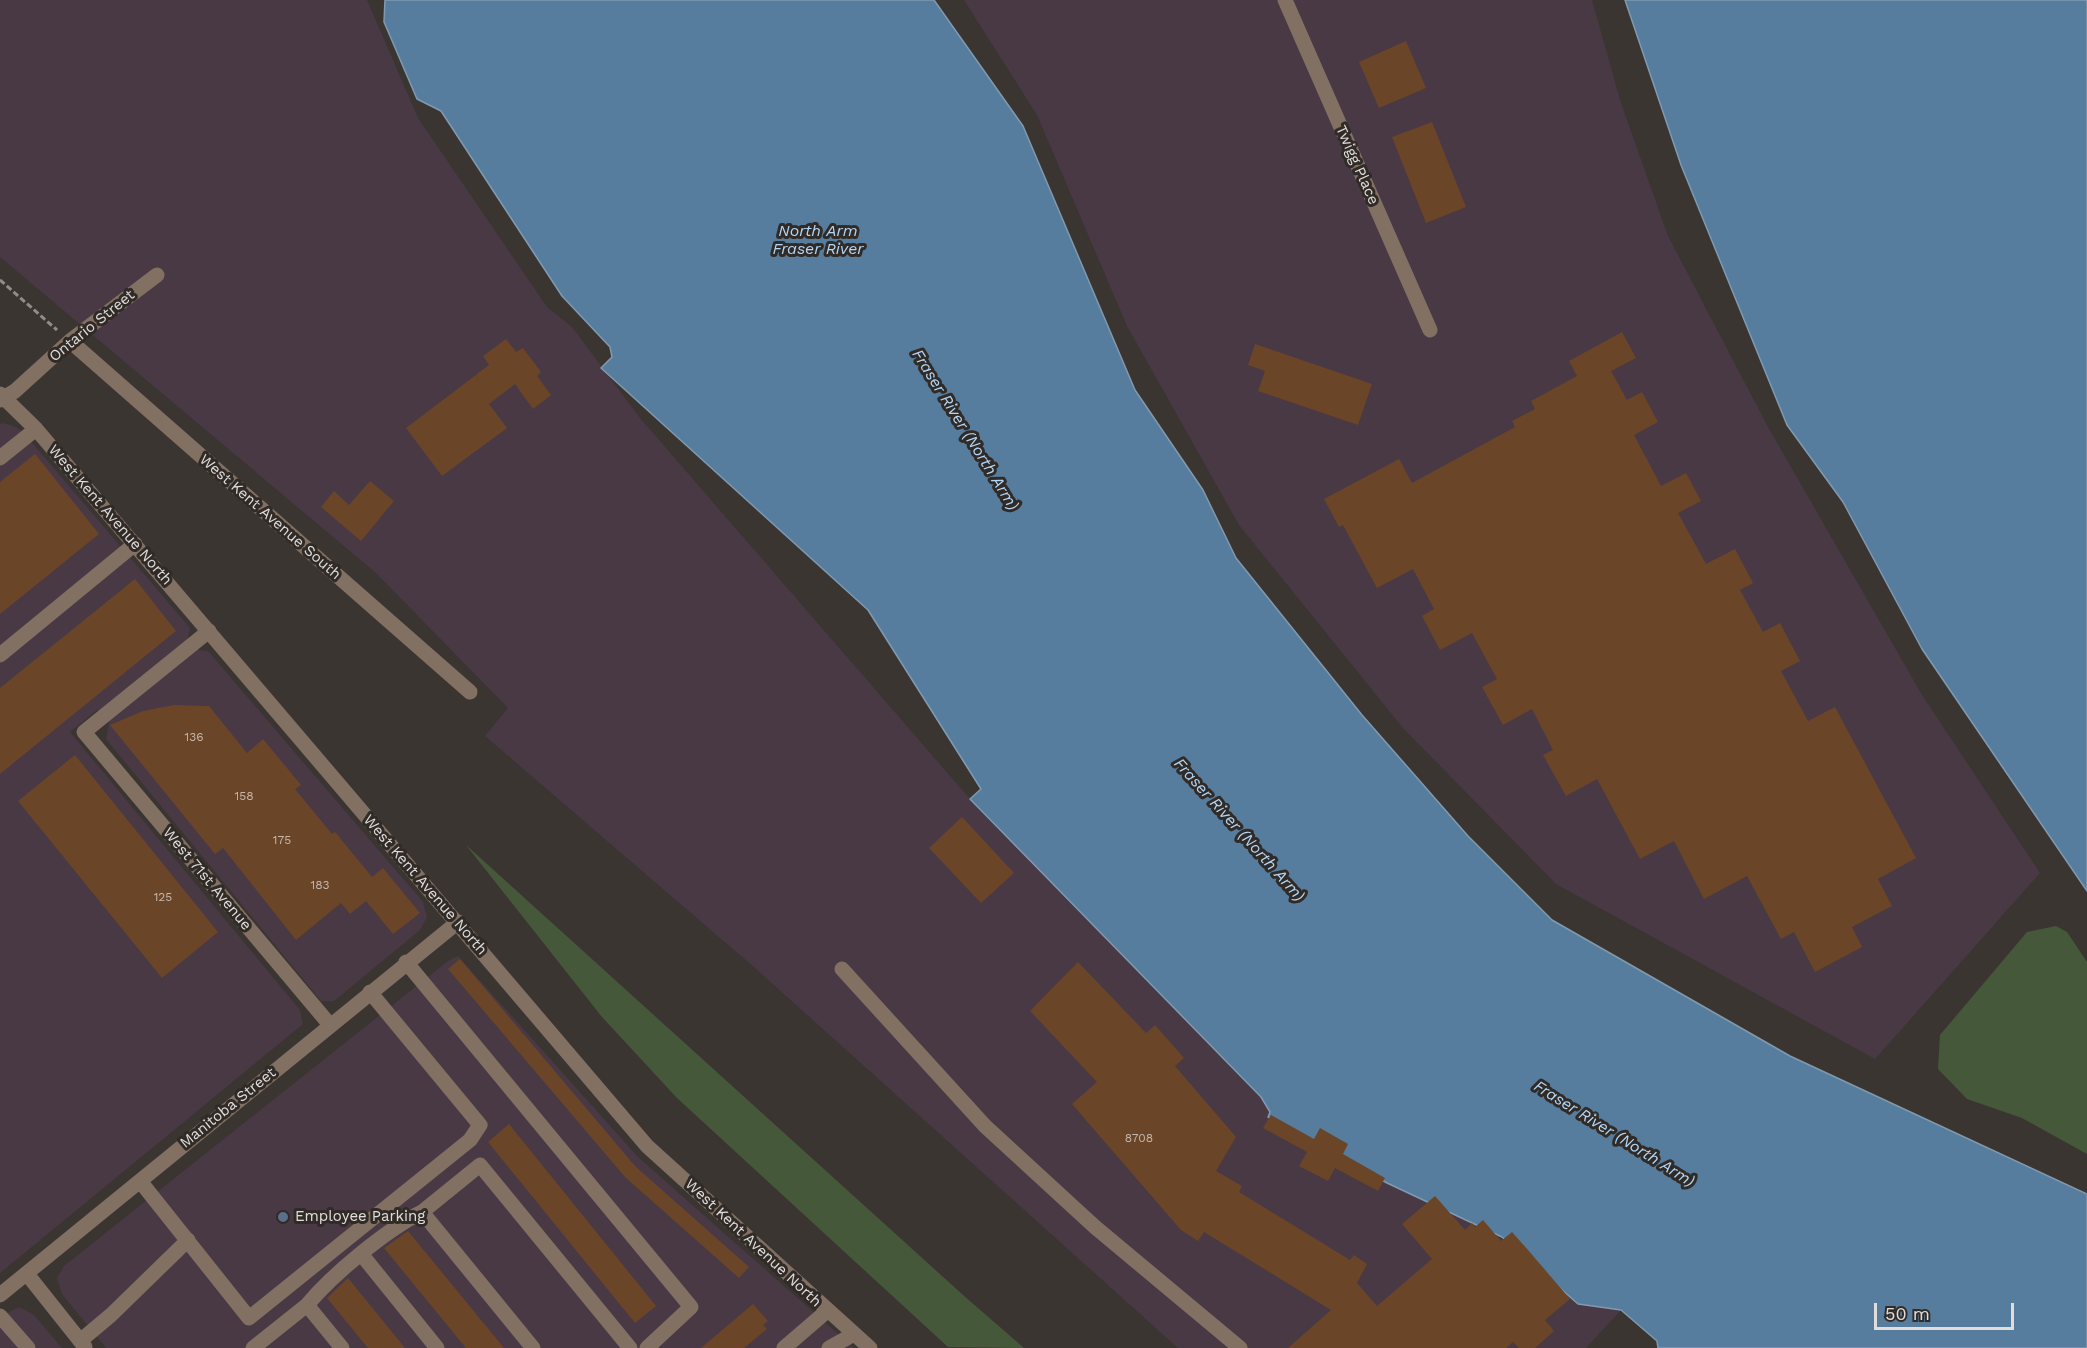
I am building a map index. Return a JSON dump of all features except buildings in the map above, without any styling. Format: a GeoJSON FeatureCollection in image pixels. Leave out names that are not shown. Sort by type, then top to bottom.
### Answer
{"type":"FeatureCollection","features":[{"type":"Feature","properties":{"kind":"street","name":"Twigg Place"},"geometry":{"type":"LineString","coordinates":[[1285,0],[1430,330]]}},
{"type":"Feature","properties":{"kind":"street","name":"Ontario Street"},"geometry":{"type":"LineString","coordinates":[[2,397],[28,381],[70,341],[157,276]]}},
{"type":"Feature","properties":{"kind":"street","name":"West Kent Avenue South"},"geometry":{"type":"LineString","coordinates":[[70,341],[470,692]]}},
{"type":"Feature","properties":{"kind":"street","name":"West Kent Avenue North"},"geometry":{"type":"LineString","coordinates":[[2,397],[36,429],[648,1146],[826,1311],[870,1348]]}},
{"type":"Feature","properties":{"kind":"street"},"geometry":{"type":"LineString","coordinates":[[0,458],[36,429]]}},
{"type":"Feature","properties":{"kind":"street"},"geometry":{"type":"LineString","coordinates":[[0,655],[135,544]]}},
{"type":"Feature","properties":{"kind":"street","name":"West 71st Avenue"},"geometry":{"type":"LineString","coordinates":[[209,631],[84,732],[330,1025]]}},
{"type":"Feature","properties":{"kind":"street","name":"Manitoba Street"},"geometry":{"type":"LineString","coordinates":[[0,1295],[406,962],[458,922]]}},
{"type":"Feature","properties":{"kind":"street"},"geometry":{"type":"LineString","coordinates":[[406,962],[691,1307],[647,1348]]}},
{"type":"Feature","properties":{"kind":"street"},"geometry":{"type":"LineString","coordinates":[[842,969],[985,1126],[1095,1227],[1240,1348]]}},
{"type":"Feature","properties":{"kind":"street"},"geometry":{"type":"LineString","coordinates":[[140,1181],[249,1318],[470,1140],[480,1125],[370,992]]}},
{"type":"Feature","properties":{"kind":"street"},"geometry":{"type":"LineString","coordinates":[[253,1348],[307,1305],[320,1289],[403,1221],[422,1212],[480,1165],[630,1348]]}},
{"type":"Feature","properties":{"kind":"street"},"geometry":{"type":"LineString","coordinates":[[422,1212],[533,1348]]}},
{"type":"Feature","properties":{"kind":"street"},"geometry":{"type":"LineString","coordinates":[[27,1274],[83,1344],[188,1240]]}},
{"type":"Feature","properties":{"kind":"street"},"geometry":{"type":"LineString","coordinates":[[362,1255],[437,1348]]}},
{"type":"Feature","properties":{"kind":"street"},"geometry":{"type":"LineString","coordinates":[[307,1305],[342,1348]]}},
{"type":"Feature","properties":{"kind":"street"},"geometry":{"type":"LineString","coordinates":[[784,1348],[826,1311]]}},
{"type":"Feature","properties":{"kind":"street"},"geometry":{"type":"LineString","coordinates":[[0,1316],[28,1348]]}},
{"type":"Feature","properties":{"kind":"street"},"geometry":{"type":"LineString","coordinates":[[829,1348],[854,1334]]}},
{"type":"Feature","properties":{"kind":"path"},"geometry":{"type":"LineString","coordinates":[[0,280],[70,341]]}},
{"type":"Feature","properties":{"kind":"shaded area"},"geometry":{"type":"Polygon","coordinates":[[[0,0],[367,0],[418,118],[547,307],[572,327],[640,418],[970,799],[1261,1097],[1271,1112],[1502,1237],[1578,1304],[1621,1310],[1586,1348],[1178,1348],[755,968],[485,736],[508,708],[376,573],[0,257],[0,0]]]}},
{"type":"Feature","properties":{"kind":"shaded area"},"geometry":{"type":"Polygon","coordinates":[[[964,0],[1592,0],[1620,100],[1668,236],[1768,427],[1922,695],[2040,873],[1875,1059],[1556,884],[1403,728],[1239,525],[1127,326],[1037,115],[964,0]]]}},
{"type":"Feature","properties":{"kind":"shaded area"},"geometry":{"type":"Polygon","coordinates":[[[3,423],[23,432],[190,628],[188,639],[199,650],[208,651],[423,902],[427,917],[420,930],[334,1001],[321,1001],[106,739],[109,723],[104,716],[97,710],[70,732],[300,1010],[303,1024],[0,1273],[0,424],[3,423]]]}},
{"type":"Feature","properties":{"kind":"shaded area"},"geometry":{"type":"Polygon","coordinates":[[[458,956],[638,1157],[854,1348],[106,1348],[62,1294],[57,1278],[64,1266],[448,961],[458,956]]]}},
{"type":"Feature","properties":{"kind":"shaded area"},"geometry":{"type":"Polygon","coordinates":[[[19,1307],[34,1315],[62,1348],[0,1348],[0,1317],[19,1307]]]}},
{"type":"Feature","properties":{"kind":"green space"},"geometry":{"type":"Polygon","coordinates":[[[466,845],[1024,1348],[948,1347],[677,1098],[602,1017],[466,845]]]}},
{"type":"Feature","properties":{"kind":"green space"},"geometry":{"type":"Polygon","coordinates":[[[2056,926],[2067,932],[2087,962],[2087,1154],[2022,1118],[1967,1099],[1938,1069],[1940,1035],[2027,932],[2056,926]]]}},
{"type":"Feature","properties":{"kind":"water","name":"North Arm Fraser River"},"geometry":{"type":"Polygon","coordinates":[[[385,0],[934,0],[1023,126],[1135,390],[1203,490],[1236,558],[1362,715],[1468,836],[1552,920],[1790,1056],[2087,1194],[2087,1348],[1658,1348],[1657,1341],[1621,1310],[1578,1304],[1502,1237],[1387,1183],[1268,1117],[1270,1112],[1261,1097],[970,799],[981,789],[868,610],[601,368],[612,357],[610,347],[562,296],[441,111],[417,99],[384,22],[385,0]]]}},
{"type":"Feature","properties":{"kind":"water"},"geometry":{"type":"Polygon","coordinates":[[[1625,0],[2087,0],[2087,891],[1922,649],[1843,502],[1787,425],[1681,165],[1625,0]]]}},
{"type":"Feature","properties":{"kind":"place","name":"Employee Parking"},"geometry":{"type":"Point","coordinates":[283,1217]}},
{"type":"Feature","properties":{"kind":"water label","name":"Fraser River (North Arm)"},"geometry":{"type":"Point","coordinates":[965,430]}},
{"type":"Feature","properties":{"kind":"water label","name":"Fraser River (North Arm)"},"geometry":{"type":"Point","coordinates":[1239,830]}},
{"type":"Feature","properties":{"kind":"water label","name":"Fraser River (North Arm)"},"geometry":{"type":"Point","coordinates":[1614,1134]}}]}
